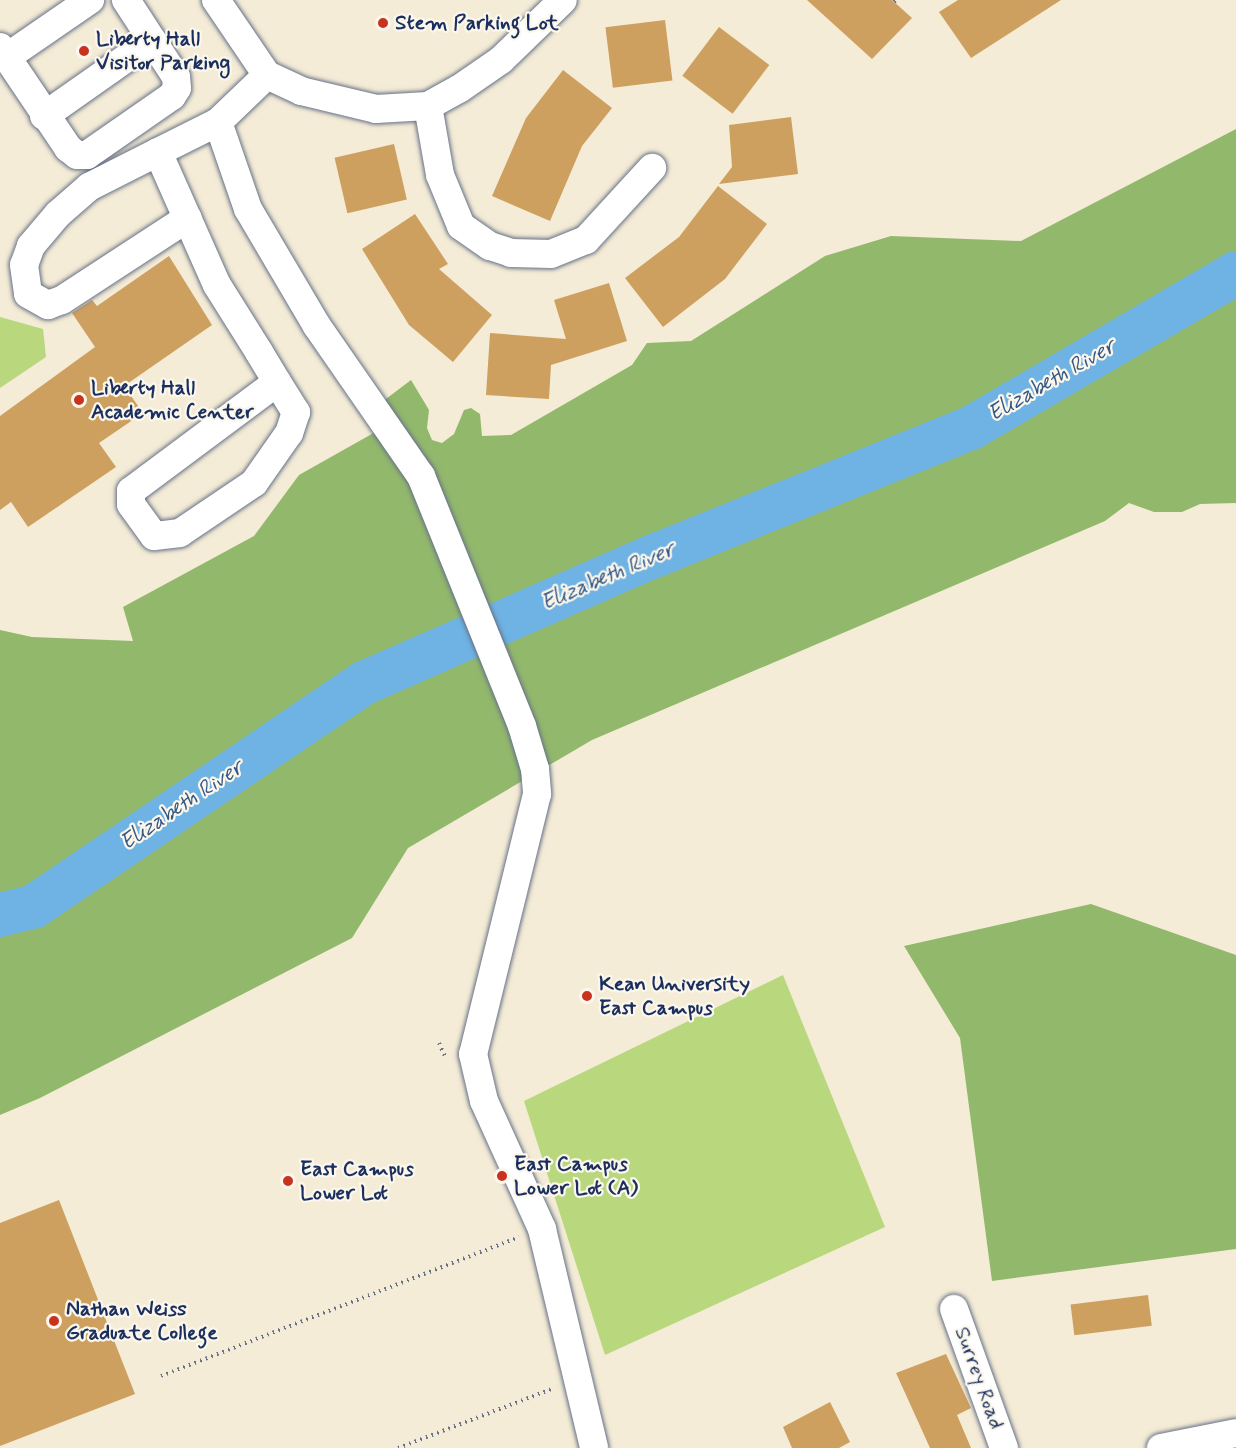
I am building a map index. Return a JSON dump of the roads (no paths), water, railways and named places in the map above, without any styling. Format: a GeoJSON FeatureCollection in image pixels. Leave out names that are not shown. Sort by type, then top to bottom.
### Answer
{"type":"FeatureCollection","features":[{"type":"Feature","properties":{"kind":"street"},"geometry":{"type":"LineString","coordinates":[[90,0],[3,52],[44,116],[68,148],[77,155],[87,155],[172,96],[177,87],[176,77],[126,0]]}},
{"type":"Feature","properties":{"kind":"street"},"geometry":{"type":"LineString","coordinates":[[216,0],[267,75],[301,91],[347,105],[376,109],[428,106],[501,60],[563,0]]}},
{"type":"Feature","properties":{"kind":"street"},"geometry":{"type":"LineString","coordinates":[[44,116],[152,40]]}},
{"type":"Feature","properties":{"kind":"street"},"geometry":{"type":"LineString","coordinates":[[188,218],[62,300],[48,305],[28,294],[24,265],[31,246],[58,214],[89,187],[218,122],[267,75]]}},
{"type":"Feature","properties":{"kind":"street"},"geometry":{"type":"LineString","coordinates":[[428,106],[440,175],[461,226],[490,246],[510,253],[550,254],[586,240],[652,168]]}},
{"type":"Feature","properties":{"kind":"street"},"geometry":{"type":"LineString","coordinates":[[218,122],[248,209],[317,326],[421,476],[522,726],[535,769],[537,794],[473,1054],[484,1101],[542,1229],[594,1448]]}},
{"type":"Feature","properties":{"kind":"street"},"geometry":{"type":"LineString","coordinates":[[158,152],[217,285],[296,412],[289,433],[254,483],[180,533],[154,536],[131,504],[131,491],[277,382]]}},
{"type":"Feature","properties":{"kind":"street","name":"Surrey Road"},"geometry":{"type":"LineString","coordinates":[[954,1309],[1004,1448]]}},
{"type":"Feature","properties":{"kind":"street"},"geometry":{"type":"LineString","coordinates":[[1161,1448],[1236,1432]]}},
{"type":"Feature","properties":{"kind":"waterway","name":"Elizabeth River"},"geometry":{"type":"LineString","coordinates":[[0,915],[33,907],[364,683],[654,556],[971,428],[1236,273]]}},
{"type":"Feature","properties":{"kind":"place","name":"Stem Parking Lot"},"geometry":{"type":"Point","coordinates":[383,23]}},
{"type":"Feature","properties":{"kind":"place","name":"Liberty Hall Visitor Parking"},"geometry":{"type":"Point","coordinates":[84,51]}},
{"type":"Feature","properties":{"kind":"place","name":"Liberty Hall Academic Center"},"geometry":{"type":"Point","coordinates":[79,400]}},
{"type":"Feature","properties":{"kind":"place","name":"Kean University East Campus"},"geometry":{"type":"Point","coordinates":[587,996]}},
{"type":"Feature","properties":{"kind":"place","name":"East Campus Lower Lot (A)"},"geometry":{"type":"Point","coordinates":[502,1176]}},
{"type":"Feature","properties":{"kind":"place","name":"East Campus Lower Lot"},"geometry":{"type":"Point","coordinates":[288,1181]}},
{"type":"Feature","properties":{"kind":"place","name":"Nathan Weiss Graduate College"},"geometry":{"type":"Point","coordinates":[54,1321]}}]}
